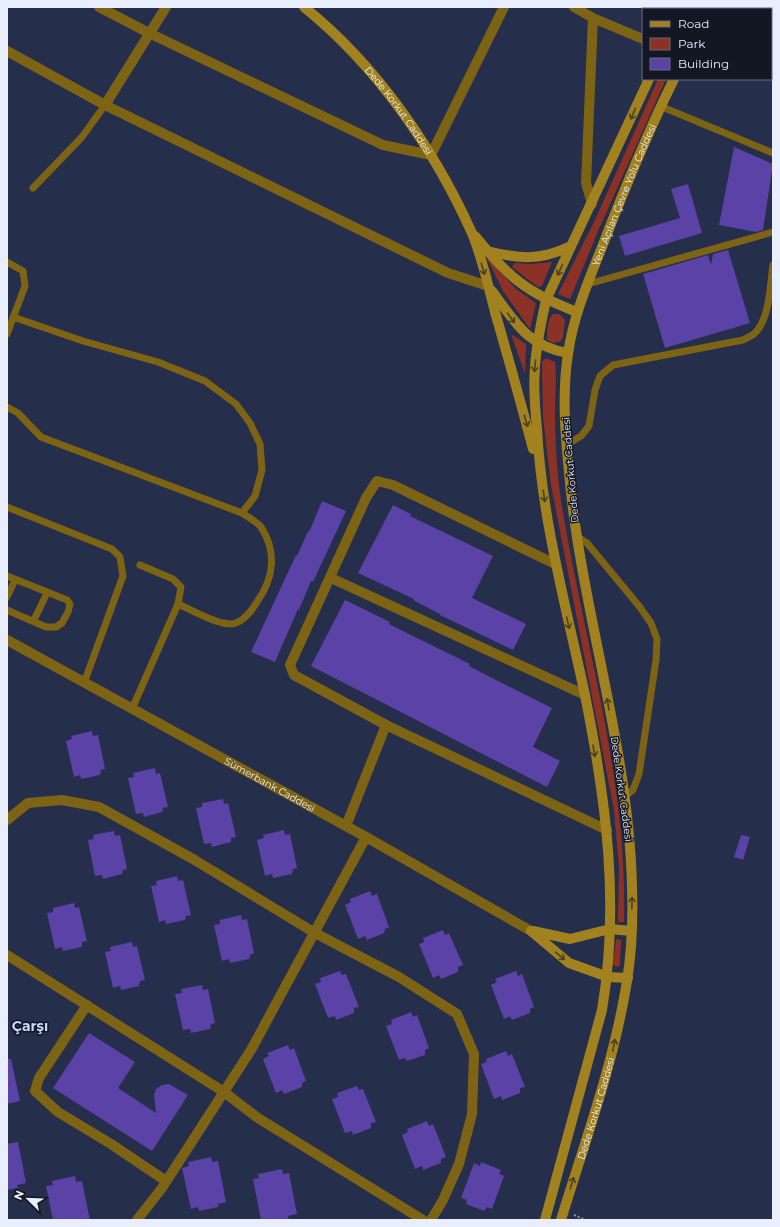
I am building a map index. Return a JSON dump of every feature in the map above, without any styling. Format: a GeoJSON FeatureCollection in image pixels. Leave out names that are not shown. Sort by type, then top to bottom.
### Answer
{"type":"FeatureCollection","features":[{"type":"Feature","properties":{"kind":"main road","name":"Dede Korkut Caddesi"},"geometry":{"type":"LineString","coordinates":[[304,7],[336,36],[376,79],[402,112],[431,155],[471,232],[488,286],[541,475]]}},
{"type":"Feature","properties":{"kind":"main road"},"geometry":{"type":"LineString","coordinates":[[546,300],[649,80]]}},
{"type":"Feature","properties":{"kind":"main road","name":"Yeni Açılan Çevre Yolu Caddesi"},"geometry":{"type":"LineString","coordinates":[[577,312],[620,201],[660,106],[673,80]]}},
{"type":"Feature","properties":{"kind":"main road","name":"Dede Korkut Caddesi"},"geometry":{"type":"LineString","coordinates":[[471,232],[505,271],[523,286],[546,300],[577,312],[568,353],[565,376],[566,445],[576,536],[624,797],[630,852],[631,930],[628,978],[612,1055],[562,1215]]}},
{"type":"Feature","properties":{"kind":"main road"},"geometry":{"type":"LineString","coordinates":[[487,251],[518,258],[533,258],[557,253],[571,246]]}},
{"type":"Feature","properties":{"kind":"main road","name":"Dede Korkut Caddesi"},"geometry":{"type":"LineString","coordinates":[[488,286],[522,332],[538,344],[551,350],[568,353]]}},
{"type":"Feature","properties":{"kind":"main road","name":"Dede Korkut Caddesi"},"geometry":{"type":"LineString","coordinates":[[545,1220],[593,1049],[608,977],[610,929],[610,875],[607,830],[585,695],[555,564],[541,475],[534,390],[538,344],[546,300]]}},
{"type":"Feature","properties":{"kind":"main road"},"geometry":{"type":"LineString","coordinates":[[531,931],[570,938],[610,929],[631,930]]}},
{"type":"Feature","properties":{"kind":"main road"},"geometry":{"type":"LineString","coordinates":[[531,931],[569,963],[608,977],[628,978]]}},
{"type":"Feature","properties":{"kind":"street"},"geometry":{"type":"LineString","coordinates":[[99,7],[149,33],[383,145],[431,155],[504,7]]}},
{"type":"Feature","properties":{"kind":"street"},"geometry":{"type":"LineString","coordinates":[[105,105],[166,7]]}},
{"type":"Feature","properties":{"kind":"street"},"geometry":{"type":"LineString","coordinates":[[574,7],[594,18],[642,39]]}},
{"type":"Feature","properties":{"kind":"street"},"geometry":{"type":"LineString","coordinates":[[592,204],[586,183],[594,18]]}},
{"type":"Feature","properties":{"kind":"street"},"geometry":{"type":"LineString","coordinates":[[7,51],[105,105],[448,273],[488,286]]}},
{"type":"Feature","properties":{"kind":"street"},"geometry":{"type":"LineString","coordinates":[[555,564],[393,485],[377,481],[366,498],[290,665],[294,675],[386,725],[607,830]]}},
{"type":"Feature","properties":{"kind":"street"},"geometry":{"type":"LineString","coordinates":[[330,578],[585,695]]}},
{"type":"Feature","properties":{"kind":"street","name":"Sümerbank Caddesi"},"geometry":{"type":"LineString","coordinates":[[7,640],[366,837],[531,931]]}},
{"type":"Feature","properties":{"kind":"street"},"geometry":{"type":"LineString","coordinates":[[346,826],[386,725]]}},
{"type":"Feature","properties":{"kind":"street"},"geometry":{"type":"LineString","coordinates":[[7,820],[28,803],[62,800],[99,807],[193,859],[315,932],[399,977],[457,1014],[474,1054],[472,1114],[459,1164],[443,1200],[431,1220]]}},
{"type":"Feature","properties":{"kind":"street"},"geometry":{"type":"LineString","coordinates":[[137,1220],[166,1181],[251,1050],[366,837]]}},
{"type":"Feature","properties":{"kind":"street"},"geometry":{"type":"LineString","coordinates":[[7,955],[224,1092],[258,1118],[423,1220]]}},
{"type":"Feature","properties":{"kind":"street"},"geometry":{"type":"LineString","coordinates":[[87,1005],[38,1078],[35,1092],[58,1112],[111,1144],[166,1181]]}},
{"type":"Feature","properties":{"kind":"lane"},"geometry":{"type":"LineString","coordinates":[[33,188],[82,137],[105,105]]}},
{"type":"Feature","properties":{"kind":"lane"},"geometry":{"type":"LineString","coordinates":[[660,106],[773,153]]}},
{"type":"Feature","properties":{"kind":"lane"},"geometry":{"type":"LineString","coordinates":[[588,284],[773,232]]}},
{"type":"Feature","properties":{"kind":"lane"},"geometry":{"type":"LineString","coordinates":[[7,262],[23,271],[25,286],[7,334]]}},
{"type":"Feature","properties":{"kind":"lane"},"geometry":{"type":"LineString","coordinates":[[566,445],[581,436],[589,426],[595,390],[600,376],[613,365],[743,340],[754,334],[760,327],[767,309],[773,265]]}},
{"type":"Feature","properties":{"kind":"lane"},"geometry":{"type":"LineString","coordinates":[[14,317],[83,341],[158,362],[205,382],[236,404],[250,423],[260,444],[262,470],[255,496],[242,513]]}},
{"type":"Feature","properties":{"kind":"lane"},"geometry":{"type":"LineString","coordinates":[[7,407],[18,413],[41,437],[242,513],[261,526],[270,548],[272,571],[262,595],[248,615],[235,623],[217,621],[178,604]]}},
{"type":"Feature","properties":{"kind":"lane"},"geometry":{"type":"LineString","coordinates":[[7,506],[112,549],[120,558],[123,576],[84,683]]}},
{"type":"Feature","properties":{"kind":"lane"},"geometry":{"type":"LineString","coordinates":[[576,536],[586,542],[639,606],[650,623],[657,639],[656,660],[639,774],[633,790],[624,797]]}},
{"type":"Feature","properties":{"kind":"lane"},"geometry":{"type":"LineString","coordinates":[[132,709],[178,604],[181,587],[173,579],[140,566]]}},
{"type":"Feature","properties":{"kind":"lane"},"geometry":{"type":"LineString","coordinates":[[7,576],[67,600],[70,604],[68,612],[62,623],[56,627],[46,627],[34,620],[7,610]]}},
{"type":"Feature","properties":{"kind":"lane"},"geometry":{"type":"LineString","coordinates":[[7,597],[15,580]]}},
{"type":"Feature","properties":{"kind":"lane"},"geometry":{"type":"LineString","coordinates":[[34,620],[47,593]]}},
{"type":"Feature","properties":{"kind":"path"},"geometry":{"type":"LineString","coordinates":[[562,1215],[586,1220]]}},
{"type":"Feature","properties":{"kind":"green space"},"geometry":{"type":"Polygon","coordinates":[[[658,80],[666,80],[599,229],[570,299],[558,294],[595,220],[658,80]]]}},
{"type":"Feature","properties":{"kind":"green space"},"geometry":{"type":"Polygon","coordinates":[[[486,256],[516,289],[536,303],[530,329],[503,291],[486,256]]]}},
{"type":"Feature","properties":{"kind":"green space"},"geometry":{"type":"Polygon","coordinates":[[[552,262],[542,286],[538,287],[512,267],[514,263],[530,264],[552,262]]]}},
{"type":"Feature","properties":{"kind":"green space"},"geometry":{"type":"Polygon","coordinates":[[[553,314],[559,314],[565,320],[563,337],[561,341],[553,343],[547,340],[547,329],[548,322],[553,314]]]}},
{"type":"Feature","properties":{"kind":"green space"},"geometry":{"type":"Polygon","coordinates":[[[511,334],[526,344],[525,374],[511,334]]]}},
{"type":"Feature","properties":{"kind":"green space"},"geometry":{"type":"Polygon","coordinates":[[[546,358],[555,362],[555,434],[560,495],[571,559],[603,713],[612,765],[619,817],[623,869],[624,922],[618,922],[619,867],[614,810],[551,485],[543,417],[542,362],[546,358]]]}},
{"type":"Feature","properties":{"kind":"green space"},"geometry":{"type":"Polygon","coordinates":[[[616,939],[621,940],[620,965],[618,967],[614,966],[613,963],[616,939]]]}},
{"type":"Feature","properties":{"kind":"building"},"geometry":{"type":"Polygon","coordinates":[[[734,147],[773,164],[763,230],[756,232],[719,225],[734,147]]]}},
{"type":"Feature","properties":{"kind":"building"},"geometry":{"type":"Polygon","coordinates":[[[688,184],[702,233],[625,256],[619,236],[680,218],[671,189],[688,184]]]}},
{"type":"Feature","properties":{"kind":"building"},"geometry":{"type":"Polygon","coordinates":[[[728,250],[750,323],[665,348],[643,274],[708,255],[711,265],[713,254],[728,250]]]}},
{"type":"Feature","properties":{"kind":"building"},"geometry":{"type":"Polygon","coordinates":[[[322,501],[346,511],[313,582],[311,581],[275,662],[251,652],[296,555],[297,556],[308,531],[309,532],[322,501]]]}},
{"type":"Feature","properties":{"kind":"building"},"geometry":{"type":"Polygon","coordinates":[[[393,505],[411,514],[410,516],[493,556],[472,598],[526,624],[513,650],[440,615],[413,600],[414,599],[358,573],[393,505]]]}},
{"type":"Feature","properties":{"kind":"building"},"geometry":{"type":"Polygon","coordinates":[[[345,600],[390,622],[389,624],[470,664],[469,666],[552,708],[533,747],[560,761],[547,787],[311,666],[345,600]]]}},
{"type":"Feature","properties":{"kind":"building"},"geometry":{"type":"Polygon","coordinates":[[[92,731],[93,736],[98,735],[105,769],[101,770],[100,775],[81,779],[80,775],[74,777],[66,741],[72,739],[71,736],[92,731]]]}},
{"type":"Feature","properties":{"kind":"building"},"geometry":{"type":"Polygon","coordinates":[[[155,768],[156,774],[160,773],[168,807],[163,808],[162,812],[144,817],[143,813],[136,814],[128,778],[134,777],[133,773],[155,768]]]}},
{"type":"Feature","properties":{"kind":"building"},"geometry":{"type":"Polygon","coordinates":[[[223,799],[224,804],[228,803],[236,837],[231,838],[231,842],[212,847],[211,843],[204,844],[196,808],[202,807],[202,803],[223,799]]]}},
{"type":"Feature","properties":{"kind":"building"},"geometry":{"type":"Polygon","coordinates":[[[284,830],[285,835],[290,834],[297,868],[293,869],[292,874],[273,878],[272,874],[265,876],[257,840],[264,838],[263,835],[284,830]]]}},
{"type":"Feature","properties":{"kind":"building"},"geometry":{"type":"Polygon","coordinates":[[[114,831],[115,836],[120,835],[127,869],[123,870],[122,874],[103,879],[102,875],[95,876],[88,840],[94,839],[93,835],[114,831]]]}},
{"type":"Feature","properties":{"kind":"building"},"geometry":{"type":"Polygon","coordinates":[[[741,835],[750,837],[743,860],[734,857],[741,835]]]}},
{"type":"Feature","properties":{"kind":"building"},"geometry":{"type":"Polygon","coordinates":[[[177,876],[178,881],[183,880],[191,915],[186,916],[185,920],[166,924],[165,920],[159,922],[151,886],[157,885],[156,881],[177,876]]]}},
{"type":"Feature","properties":{"kind":"building"},"geometry":{"type":"Polygon","coordinates":[[[370,891],[372,896],[377,894],[389,927],[385,929],[384,933],[367,940],[365,936],[358,939],[345,905],[351,902],[350,899],[370,891]]]}},
{"type":"Feature","properties":{"kind":"building"},"geometry":{"type":"Polygon","coordinates":[[[74,903],[75,908],[79,907],[87,941],[82,942],[82,947],[63,951],[62,947],[55,949],[47,913],[53,912],[53,908],[74,903]]]}},
{"type":"Feature","properties":{"kind":"building"},"geometry":{"type":"Polygon","coordinates":[[[241,915],[242,920],[247,919],[254,953],[250,955],[249,959],[230,963],[229,959],[222,961],[214,925],[220,924],[220,920],[241,915]]]}},
{"type":"Feature","properties":{"kind":"building"},"geometry":{"type":"Polygon","coordinates":[[[443,930],[445,935],[449,933],[463,965],[458,967],[458,972],[441,979],[439,975],[433,978],[419,944],[424,942],[423,938],[443,930]]]}},
{"type":"Feature","properties":{"kind":"building"},"geometry":{"type":"Polygon","coordinates":[[[132,942],[133,947],[137,946],[145,980],[140,981],[139,986],[121,990],[120,986],[113,988],[105,952],[111,951],[110,947],[132,942]]]}},
{"type":"Feature","properties":{"kind":"building"},"geometry":{"type":"Polygon","coordinates":[[[340,971],[342,975],[346,974],[359,1007],[354,1008],[354,1013],[336,1020],[335,1016],[328,1018],[315,984],[321,982],[320,978],[340,971]]]}},
{"type":"Feature","properties":{"kind":"building"},"geometry":{"type":"Polygon","coordinates":[[[516,971],[518,976],[522,974],[534,1007],[530,1009],[530,1013],[512,1020],[510,1016],[504,1019],[491,985],[497,982],[495,979],[516,971]]]}},
{"type":"Feature","properties":{"kind":"building"},"geometry":{"type":"Polygon","coordinates":[[[202,985],[203,990],[208,989],[215,1023],[211,1024],[210,1029],[191,1033],[190,1029],[183,1030],[175,994],[182,993],[181,989],[202,985]]]}},
{"type":"Feature","properties":{"kind":"building"},"geometry":{"type":"Polygon","coordinates":[[[411,1012],[413,1017],[417,1015],[429,1048],[425,1050],[425,1055],[407,1061],[405,1058],[399,1060],[386,1026],[392,1024],[391,1020],[411,1012]]]}},
{"type":"Feature","properties":{"kind":"building"},"geometry":{"type":"Polygon","coordinates":[[[89,1033],[135,1062],[118,1088],[156,1113],[154,1095],[156,1089],[162,1085],[169,1084],[188,1095],[152,1151],[53,1088],[89,1033]]]}},
{"type":"Feature","properties":{"kind":"building"},"geometry":{"type":"Polygon","coordinates":[[[288,1045],[290,1050],[294,1048],[306,1081],[302,1083],[302,1087],[284,1094],[282,1090],[276,1093],[263,1059],[269,1056],[267,1053],[288,1045]]]}},
{"type":"Feature","properties":{"kind":"building"},"geometry":{"type":"Polygon","coordinates":[[[506,1051],[508,1056],[512,1054],[525,1087],[520,1088],[520,1093],[502,1100],[501,1096],[494,1099],[481,1064],[487,1062],[486,1059],[506,1051]]]}},
{"type":"Feature","properties":{"kind":"building"},"geometry":{"type":"Polygon","coordinates":[[[7,1059],[11,1059],[20,1101],[7,1104],[7,1059]]]}},
{"type":"Feature","properties":{"kind":"building"},"geometry":{"type":"Polygon","coordinates":[[[357,1086],[359,1090],[363,1089],[376,1122],[371,1123],[371,1128],[353,1135],[352,1131],[345,1133],[332,1099],[338,1097],[337,1093],[357,1086]]]}},
{"type":"Feature","properties":{"kind":"building"},"geometry":{"type":"Polygon","coordinates":[[[427,1121],[429,1126],[433,1124],[446,1157],[441,1159],[441,1163],[423,1170],[422,1166],[415,1169],[402,1135],[408,1132],[407,1129],[427,1121]]]}},
{"type":"Feature","properties":{"kind":"building"},"geometry":{"type":"Polygon","coordinates":[[[18,1142],[26,1183],[17,1185],[18,1188],[7,1190],[7,1144],[18,1142]]]}},
{"type":"Feature","properties":{"kind":"building"},"geometry":{"type":"Polygon","coordinates":[[[211,1157],[212,1162],[218,1161],[226,1202],[218,1204],[218,1207],[199,1211],[198,1207],[191,1209],[182,1168],[189,1166],[188,1162],[211,1157]]]}},
{"type":"Feature","properties":{"kind":"building"},"geometry":{"type":"Polygon","coordinates":[[[481,1162],[501,1170],[499,1174],[504,1176],[492,1209],[487,1207],[484,1211],[466,1204],[467,1200],[461,1198],[474,1163],[480,1166],[481,1162]]]}},
{"type":"Feature","properties":{"kind":"building"},"geometry":{"type":"Polygon","coordinates":[[[282,1169],[283,1174],[289,1173],[297,1214],[288,1216],[289,1220],[261,1220],[253,1179],[259,1178],[258,1174],[282,1169]]]}},
{"type":"Feature","properties":{"kind":"building"},"geometry":{"type":"Polygon","coordinates":[[[75,1176],[76,1182],[82,1181],[90,1220],[53,1220],[46,1186],[53,1185],[52,1181],[75,1176]]]}},
{"type":"Feature","properties":{"kind":"district","name":"Çarşı"},"geometry":{"type":"Point","coordinates":[30,1026]}}]}
